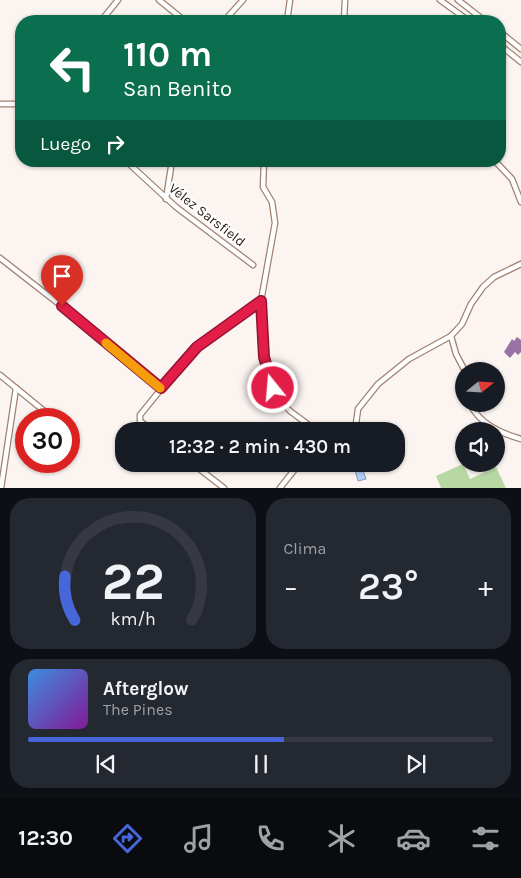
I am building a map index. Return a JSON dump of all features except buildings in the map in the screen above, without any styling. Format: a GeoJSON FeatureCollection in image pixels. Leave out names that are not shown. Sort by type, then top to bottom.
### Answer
{"type":"FeatureCollection","features":[{"type":"Feature","properties":{"kind":"street"},"geometry":{"type":"LineString","coordinates":[[106,15],[118,0]]}},
{"type":"Feature","properties":{"kind":"street"},"geometry":{"type":"LineString","coordinates":[[159,0],[177,15]]}},
{"type":"Feature","properties":{"kind":"street"},"geometry":{"type":"LineString","coordinates":[[229,15],[243,0]]}},
{"type":"Feature","properties":{"kind":"street"},"geometry":{"type":"LineString","coordinates":[[288,15],[290,0]]}},
{"type":"Feature","properties":{"kind":"street"},"geometry":{"type":"LineString","coordinates":[[344,15],[345,0]]}},
{"type":"Feature","properties":{"kind":"street"},"geometry":{"type":"LineString","coordinates":[[440,0],[461,15]]}},
{"type":"Feature","properties":{"kind":"street"},"geometry":{"type":"LineString","coordinates":[[458,0],[477,15]]}},
{"type":"Feature","properties":{"kind":"street"},"geometry":{"type":"LineString","coordinates":[[506,37],[521,49]]}},
{"type":"Feature","properties":{"kind":"street"},"geometry":{"type":"LineString","coordinates":[[506,50],[521,62]]}},
{"type":"Feature","properties":{"kind":"street"},"geometry":{"type":"LineString","coordinates":[[0,104],[15,104]]}},
{"type":"Feature","properties":{"kind":"street","name":"Vélez Sarsfield"},"geometry":{"type":"LineString","coordinates":[[132,167],[166,199],[253,265]]}},
{"type":"Feature","properties":{"kind":"street"},"geometry":{"type":"LineString","coordinates":[[166,199],[171,167]]}},
{"type":"Feature","properties":{"kind":"street"},"geometry":{"type":"LineString","coordinates":[[264,167],[263,186],[272,202],[276,222],[261,301],[264,357],[273,388],[284,405],[306,422]]}},
{"type":"Feature","properties":{"kind":"street"},"geometry":{"type":"LineString","coordinates":[[500,167],[512,180],[521,202]]}},
{"type":"Feature","properties":{"kind":"street"},"geometry":{"type":"LineString","coordinates":[[0,258],[77,318],[161,388]]}},
{"type":"Feature","properties":{"kind":"street"},"geometry":{"type":"LineString","coordinates":[[356,422],[358,409],[383,380],[409,359],[451,336],[462,324],[471,304],[483,287],[494,277],[521,264]]}},
{"type":"Feature","properties":{"kind":"street"},"geometry":{"type":"LineString","coordinates":[[143,422],[139,418],[161,388],[197,347],[261,301]]}},
{"type":"Feature","properties":{"kind":"street"},"geometry":{"type":"LineString","coordinates":[[451,336],[460,362]]}},
{"type":"Feature","properties":{"kind":"street"},"geometry":{"type":"LineString","coordinates":[[0,375],[41,408]]}},
{"type":"Feature","properties":{"kind":"street"},"geometry":{"type":"LineString","coordinates":[[1,488],[16,388]]}},
{"type":"Feature","properties":{"kind":"street"},"geometry":{"type":"LineString","coordinates":[[475,412],[493,428],[521,439]]}},
{"type":"Feature","properties":{"kind":"street"},"geometry":{"type":"LineString","coordinates":[[204,472],[224,488]]}},
{"type":"Feature","properties":{"kind":"street"},"geometry":{"type":"LineString","coordinates":[[280,488],[293,472]]}},
{"type":"Feature","properties":{"kind":"green space"},"geometry":{"type":"Polygon","coordinates":[[[455,468],[455,472],[467,472],[470,479],[485,472],[498,472],[506,488],[441,488],[436,476],[455,468]]]}},
{"type":"Feature","properties":{"kind":"water"},"geometry":{"type":"Polygon","coordinates":[[[355,472],[364,472],[366,479],[358,481],[355,472]]]}},
{"type":"Feature","properties":{"kind":"slow traffic"},"geometry":{"type":"LineString","coordinates":[[106,343],[160,388]]}},
{"type":"Feature","properties":{"kind":"route"},"geometry":{"type":"LineString","coordinates":[[62,306],[161,388],[178,366],[197,347],[261,301],[264,357],[273,388]]}}]}
